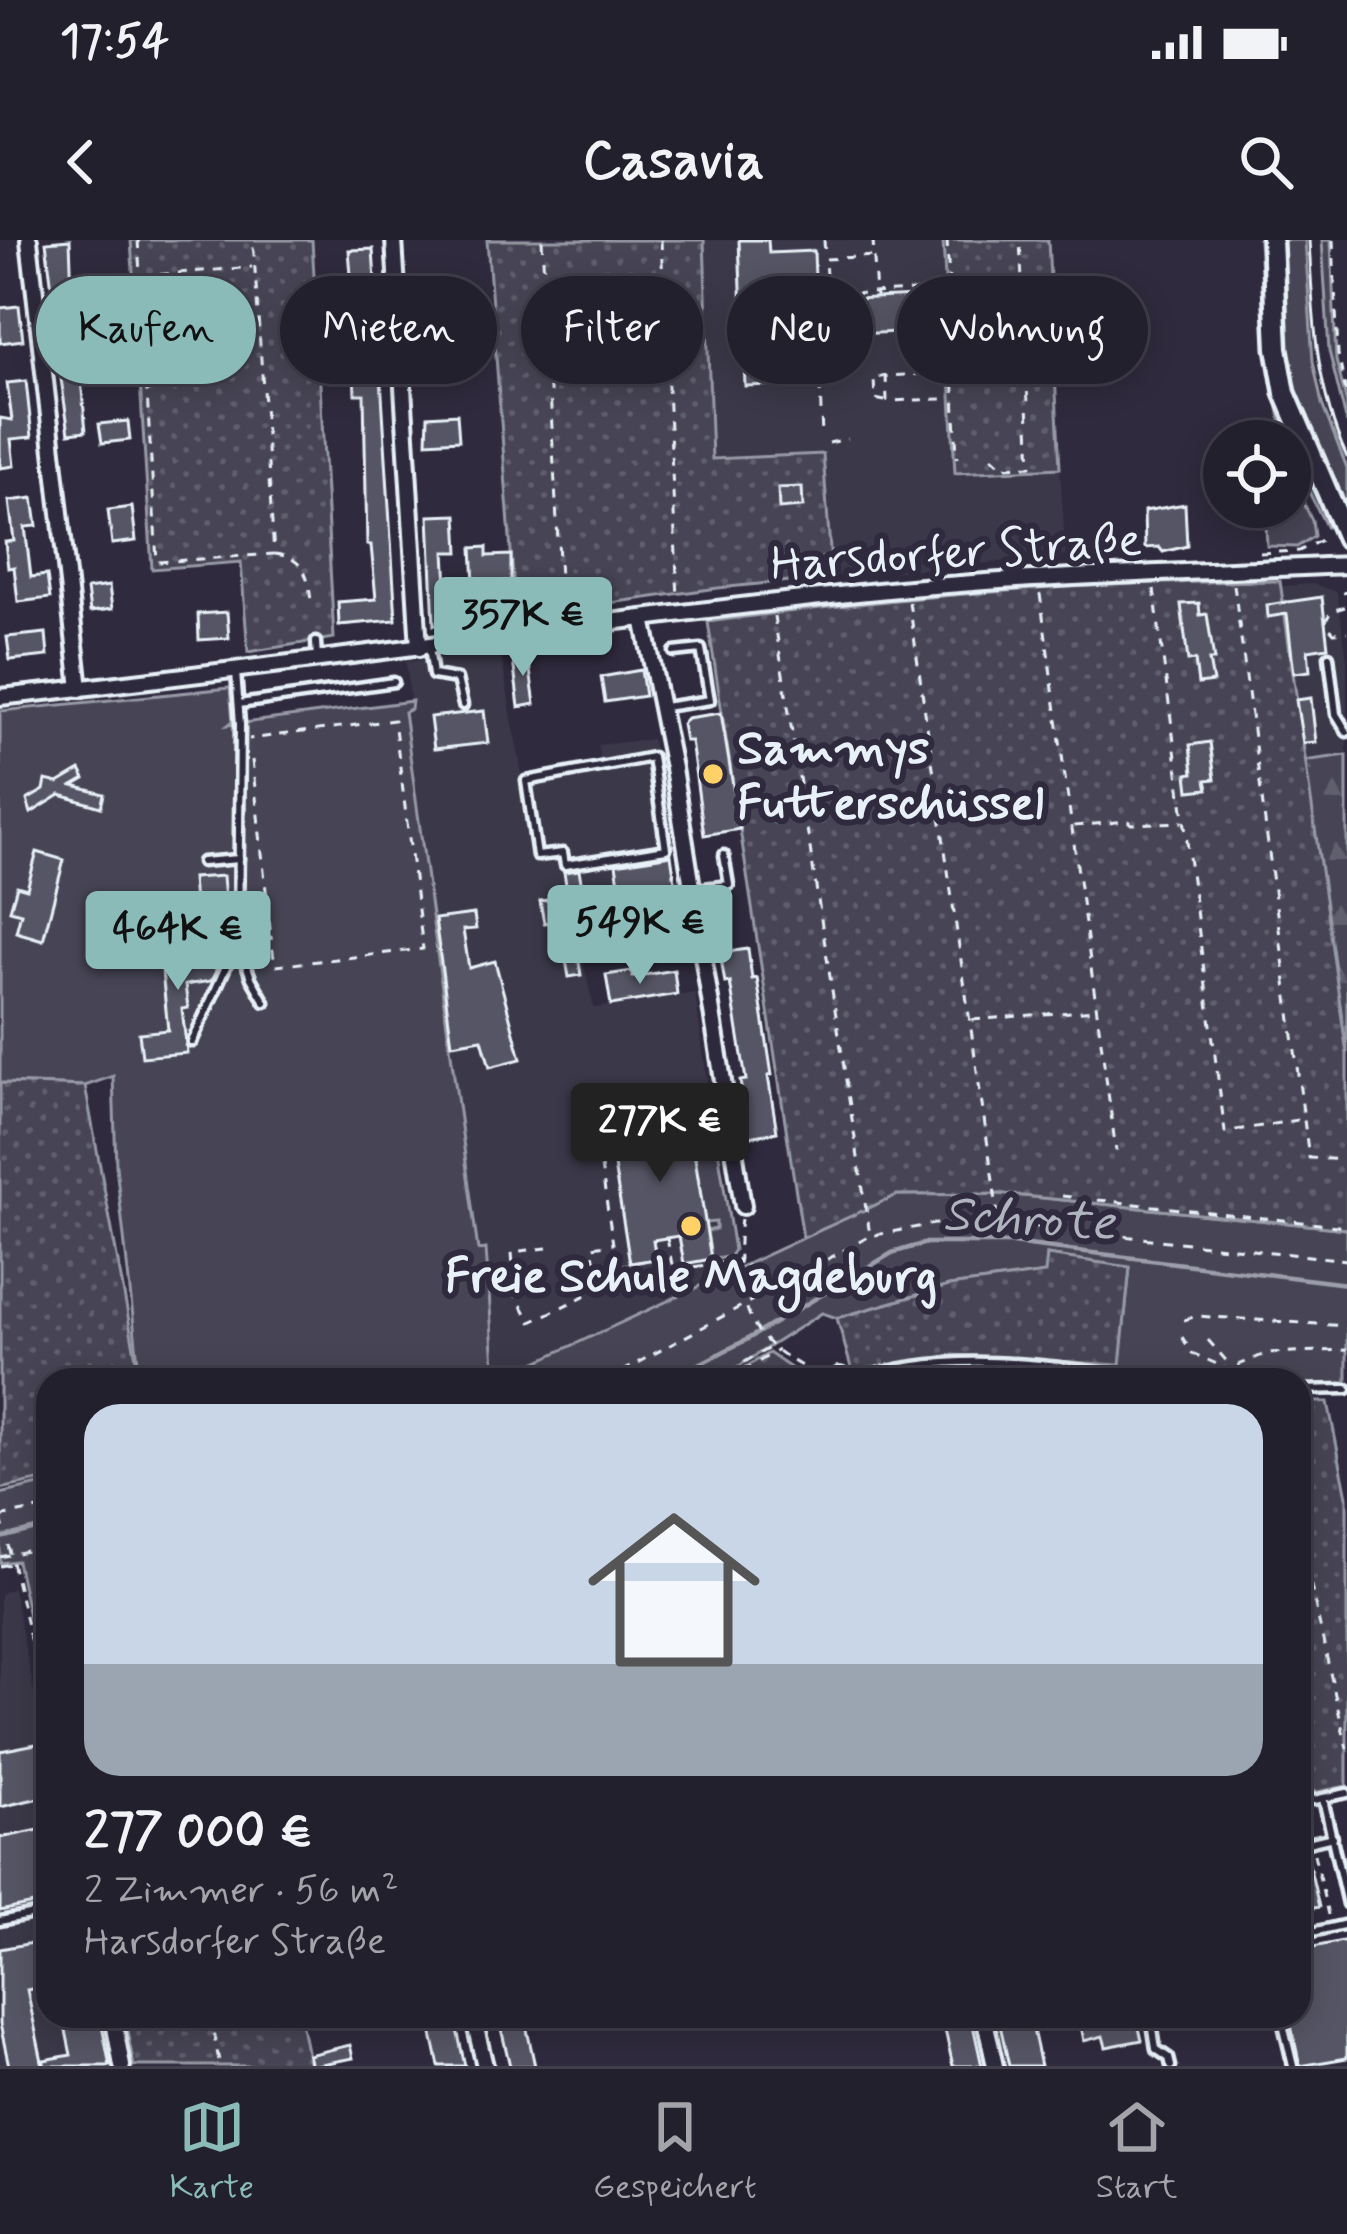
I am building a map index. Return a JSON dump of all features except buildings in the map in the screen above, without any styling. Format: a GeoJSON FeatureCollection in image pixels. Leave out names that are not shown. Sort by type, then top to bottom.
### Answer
{"type":"FeatureCollection","features":[{"type":"Feature","properties":{"kind":"main road"},"geometry":{"type":"LineString","coordinates":[[1272,240],[1277,348],[1287,403],[1347,538]]}},
{"type":"Feature","properties":{"kind":"street"},"geometry":{"type":"LineString","coordinates":[[29,240],[80,689]]}},
{"type":"Feature","properties":{"kind":"street"},"geometry":{"type":"LineString","coordinates":[[394,240],[424,647]]}},
{"type":"Feature","properties":{"kind":"street","name":"Harsdorfer Straße"},"geometry":{"type":"LineString","coordinates":[[0,697],[318,662],[679,613],[965,584],[1347,565]]}},
{"type":"Feature","properties":{"kind":"street"},"geometry":{"type":"LineString","coordinates":[[643,618],[693,890],[743,1206]]}},
{"type":"Feature","properties":{"kind":"street"},"geometry":{"type":"LineString","coordinates":[[114,2028],[122,2066]]}},
{"type":"Feature","properties":{"kind":"street"},"geometry":{"type":"LineString","coordinates":[[476,2028],[485,2066]]}},
{"type":"Feature","properties":{"kind":"street"},"geometry":{"type":"LineString","coordinates":[[986,2028],[994,2066]]}},
{"type":"Feature","properties":{"kind":"lane"},"geometry":{"type":"LineString","coordinates":[[316,642],[318,662]]}},
{"type":"Feature","properties":{"kind":"lane"},"geometry":{"type":"LineString","coordinates":[[424,647],[433,675],[457,679],[463,705]]}},
{"type":"Feature","properties":{"kind":"lane"},"geometry":{"type":"LineString","coordinates":[[661,708],[710,700],[700,649],[674,652]]}},
{"type":"Feature","properties":{"kind":"lane"},"geometry":{"type":"LineString","coordinates":[[1329,656],[1336,714],[1347,732]]}},
{"type":"Feature","properties":{"kind":"lane"},"geometry":{"type":"LineString","coordinates":[[236,672],[238,940],[265,1001]]}},
{"type":"Feature","properties":{"kind":"lane"},"geometry":{"type":"LineString","coordinates":[[238,704],[394,682]]}},
{"type":"Feature","properties":{"kind":"lane"},"geometry":{"type":"LineString","coordinates":[[652,757],[666,849],[565,866],[563,853],[537,856],[526,781],[652,757]]}},
{"type":"Feature","properties":{"kind":"lane"},"geometry":{"type":"LineString","coordinates":[[693,890],[729,885],[724,855]]}},
{"type":"Feature","properties":{"kind":"lane"},"geometry":{"type":"LineString","coordinates":[[202,862],[239,859]]}},
{"type":"Feature","properties":{"kind":"lane"},"geometry":{"type":"LineString","coordinates":[[192,1042],[238,940]]}},
{"type":"Feature","properties":{"kind":"lane"},"geometry":{"type":"LineString","coordinates":[[896,1368],[952,1360],[1064,1368]]}},
{"type":"Feature","properties":{"kind":"lane"},"geometry":{"type":"LineString","coordinates":[[1311,1390],[1347,1389]]}},
{"type":"Feature","properties":{"kind":"lane"},"geometry":{"type":"LineString","coordinates":[[1311,1798],[1347,1793]]}},
{"type":"Feature","properties":{"kind":"lane"},"geometry":{"type":"LineString","coordinates":[[1323,1799],[1347,1904]]}},
{"type":"Feature","properties":{"kind":"lane"},"geometry":{"type":"LineString","coordinates":[[1311,1842],[1333,1837]]}},
{"type":"Feature","properties":{"kind":"lane"},"geometry":{"type":"LineString","coordinates":[[0,1921],[36,1914]]}},
{"type":"Feature","properties":{"kind":"lane"},"geometry":{"type":"LineString","coordinates":[[1311,1932],[1347,1924]]}},
{"type":"Feature","properties":{"kind":"lane"},"geometry":{"type":"LineString","coordinates":[[1153,2028],[1156,2049],[1169,2058],[1171,2066]]}},
{"type":"Feature","properties":{"kind":"lane"},"geometry":{"type":"LineString","coordinates":[[1284,2028],[1292,2066]]}},
{"type":"Feature","properties":{"kind":"path"},"geometry":{"type":"LineString","coordinates":[[138,240],[140,276],[255,267]]}},
{"type":"Feature","properties":{"kind":"path"},"geometry":{"type":"LineString","coordinates":[[253,240],[274,554]]}},
{"type":"Feature","properties":{"kind":"path"},"geometry":{"type":"LineString","coordinates":[[542,240],[563,629]]}},
{"type":"Feature","properties":{"kind":"path"},"geometry":{"type":"LineString","coordinates":[[661,240],[679,613]]}},
{"type":"Feature","properties":{"kind":"path"},"geometry":{"type":"LineString","coordinates":[[824,240],[826,276]]}},
{"type":"Feature","properties":{"kind":"path"},"geometry":{"type":"LineString","coordinates":[[873,240],[876,296],[897,294]]}},
{"type":"Feature","properties":{"kind":"path"},"geometry":{"type":"LineString","coordinates":[[947,240],[957,458]]}},
{"type":"Feature","properties":{"kind":"path"},"geometry":{"type":"LineString","coordinates":[[992,457],[1003,467],[1031,466],[1020,240]]}},
{"type":"Feature","properties":{"kind":"path"},"geometry":{"type":"LineString","coordinates":[[1333,240],[1338,354],[1347,398]]}},
{"type":"Feature","properties":{"kind":"path"},"geometry":{"type":"LineString","coordinates":[[825,259],[874,256]]}},
{"type":"Feature","properties":{"kind":"path"},"geometry":{"type":"LineString","coordinates":[[897,375],[874,379],[875,399],[943,399]]}},
{"type":"Feature","properties":{"kind":"path"},"geometry":{"type":"LineString","coordinates":[[886,376],[887,401]]}},
{"type":"Feature","properties":{"kind":"path"},"geometry":{"type":"LineString","coordinates":[[146,384],[157,562],[274,554],[301,564],[308,576],[311,601]]}},
{"type":"Feature","properties":{"kind":"path"},"geometry":{"type":"LineString","coordinates":[[820,384],[822,436]]}},
{"type":"Feature","properties":{"kind":"path"},"geometry":{"type":"LineString","coordinates":[[829,443],[847,440]]}},
{"type":"Feature","properties":{"kind":"path"},"geometry":{"type":"LineString","coordinates":[[1233,581],[1310,1158],[1347,1160]]}},
{"type":"Feature","properties":{"kind":"path"},"geometry":{"type":"LineString","coordinates":[[1153,584],[1225,1132],[1304,1119]]}},
{"type":"Feature","properties":{"kind":"path"},"geometry":{"type":"LineString","coordinates":[[1039,587],[1116,1151]]}},
{"type":"Feature","properties":{"kind":"path"},"geometry":{"type":"LineString","coordinates":[[908,597],[1000,1223]]}},
{"type":"Feature","properties":{"kind":"path"},"geometry":{"type":"LineString","coordinates":[[1345,607],[1330,611],[1325,623],[1334,633],[1347,632]]}},
{"type":"Feature","properties":{"kind":"path"},"geometry":{"type":"LineString","coordinates":[[773,613],[870,1236]]}},
{"type":"Feature","properties":{"kind":"path"},"geometry":{"type":"LineString","coordinates":[[249,738],[394,720],[423,949],[275,967],[252,760]]}},
{"type":"Feature","properties":{"kind":"path"},"geometry":{"type":"LineString","coordinates":[[1072,826],[1184,821]]}},
{"type":"Feature","properties":{"kind":"path"},"geometry":{"type":"LineString","coordinates":[[238,940],[271,937]]}},
{"type":"Feature","properties":{"kind":"path"},"geometry":{"type":"LineString","coordinates":[[970,1020],[1097,1010]]}},
{"type":"Feature","properties":{"kind":"path"},"geometry":{"type":"LineString","coordinates":[[622,1092],[630,1136],[597,1140],[613,1244],[592,1246],[596,1269],[644,1261]]}},
{"type":"Feature","properties":{"kind":"path"},"geometry":{"type":"LineString","coordinates":[[691,1104],[694,1118],[728,1113]]}},
{"type":"Feature","properties":{"kind":"path"},"geometry":{"type":"LineString","coordinates":[[1062,1196],[1347,1227]]}},
{"type":"Feature","properties":{"kind":"path"},"geometry":{"type":"LineString","coordinates":[[743,1206],[739,1260],[751,1321],[772,1346],[816,1368]]}},
{"type":"Feature","properties":{"kind":"path"},"geometry":{"type":"LineString","coordinates":[[629,1368],[870,1236],[934,1224],[1000,1223],[1347,1260]]}},
{"type":"Feature","properties":{"kind":"path"},"geometry":{"type":"LineString","coordinates":[[667,1238],[673,1270]]}},
{"type":"Feature","properties":{"kind":"path"},"geometry":{"type":"LineString","coordinates":[[547,1248],[512,1252],[515,1294],[531,1322],[621,1279],[673,1270],[739,1260],[763,1279],[787,1282]]}},
{"type":"Feature","properties":{"kind":"path"},"geometry":{"type":"LineString","coordinates":[[616,1267],[621,1279]]}},
{"type":"Feature","properties":{"kind":"path"},"geometry":{"type":"LineString","coordinates":[[1184,1320],[1197,1316],[1347,1326]]}},
{"type":"Feature","properties":{"kind":"path"},"geometry":{"type":"LineString","coordinates":[[1182,1337],[1192,1353],[1230,1368]]}},
{"type":"Feature","properties":{"kind":"path"},"geometry":{"type":"LineString","coordinates":[[1208,1340],[1231,1368]]}},
{"type":"Feature","properties":{"kind":"path"},"geometry":{"type":"LineString","coordinates":[[734,1368],[772,1346]]}},
{"type":"Feature","properties":{"kind":"path"},"geometry":{"type":"LineString","coordinates":[[748,1368],[778,1350]]}},
{"type":"Feature","properties":{"kind":"path"},"geometry":{"type":"LineString","coordinates":[[1234,1368],[1262,1354],[1347,1350]]}},
{"type":"Feature","properties":{"kind":"path"},"geometry":{"type":"LineString","coordinates":[[4,1528],[0,1517],[36,1510]]}},
{"type":"Feature","properties":{"kind":"path"},"geometry":{"type":"LineString","coordinates":[[8,1545],[36,1661]]}},
{"type":"Feature","properties":{"kind":"path"},"geometry":{"type":"LineString","coordinates":[[0,1557],[36,1549]]}},
{"type":"Feature","properties":{"kind":"path"},"geometry":{"type":"LineString","coordinates":[[0,1566],[12,1564]]}},
{"type":"Feature","properties":{"kind":"path"},"geometry":{"type":"LineString","coordinates":[[1311,1586],[1347,1749]]}},
{"type":"Feature","properties":{"kind":"path"},"geometry":{"type":"LineString","coordinates":[[1314,1852],[1330,1928]]}},
{"type":"Feature","properties":{"kind":"path"},"geometry":{"type":"LineString","coordinates":[[212,2028],[220,2066]]}},
{"type":"Feature","properties":{"kind":"shaded area"},"geometry":{"type":"Polygon","coordinates":[[[704,240],[943,240],[945,276],[897,276],[897,384],[950,384],[955,472],[1060,468],[1066,556],[832,577],[823,455],[712,460],[704,240]]]}},
{"type":"Feature","properties":{"kind":"shaded area"},"geometry":{"type":"Polygon","coordinates":[[[1313,584],[1337,592],[1347,659],[1347,755],[1303,761],[1280,586],[1313,584]]]}},
{"type":"Feature","properties":{"kind":"shaded area"},"geometry":{"type":"Polygon","coordinates":[[[500,650],[522,774],[600,762],[598,745],[652,739],[675,882],[568,898],[594,1008],[695,993],[733,1268],[521,1368],[495,1368],[486,1250],[478,1251],[404,711],[411,709],[406,662],[500,650]]]}},
{"type":"Feature","properties":{"kind":"shaded area"},"geometry":{"type":"Polygon","coordinates":[[[13,1588],[36,1702],[36,2028],[101,2028],[109,2066],[0,2066],[0,1594],[13,1588]]]}},
{"type":"Feature","properties":{"kind":"green space"},"geometry":{"type":"Polygon","coordinates":[[[131,240],[312,240],[314,276],[280,276],[280,384],[320,384],[334,638],[248,652],[241,562],[152,569],[140,384],[256,384],[256,276],[133,276],[131,240]]]}},
{"type":"Feature","properties":{"kind":"green space"},"geometry":{"type":"Polygon","coordinates":[[[487,240],[704,240],[712,459],[823,454],[832,577],[516,616],[497,370],[497,276],[490,276],[487,240]]]}},
{"type":"Feature","properties":{"kind":"green space"},"geometry":{"type":"Polygon","coordinates":[[[943,240],[1048,240],[1050,276],[945,276],[943,240]]]}},
{"type":"Feature","properties":{"kind":"green space"},"geometry":{"type":"Polygon","coordinates":[[[1259,240],[1264,240],[1278,402],[1284,420],[1274,391],[1259,240]]]}},
{"type":"Feature","properties":{"kind":"green space"},"geometry":{"type":"Polygon","coordinates":[[[1281,240],[1305,240],[1313,361],[1322,404],[1347,468],[1347,506],[1311,430],[1311,420],[1306,420],[1296,399],[1288,368],[1281,240]]]}},
{"type":"Feature","properties":{"kind":"green space"},"geometry":{"type":"Polygon","coordinates":[[[1322,240],[1331,240],[1336,360],[1347,424],[1329,351],[1322,240]]]}},
{"type":"Feature","properties":{"kind":"green space"},"geometry":{"type":"Polygon","coordinates":[[[950,384],[1056,384],[1060,468],[955,473],[950,384]]]}},
{"type":"Feature","properties":{"kind":"green space"},"geometry":{"type":"Polygon","coordinates":[[[1311,486],[1327,518],[1327,528],[1311,496],[1311,486]]]}},
{"type":"Feature","properties":{"kind":"green space"},"geometry":{"type":"Polygon","coordinates":[[[1311,518],[1314,536],[1297,547],[1267,546],[1266,528],[1311,528],[1311,518]]]}},
{"type":"Feature","properties":{"kind":"green space"},"geometry":{"type":"Polygon","coordinates":[[[1280,581],[1347,1054],[1347,1229],[1004,1194],[897,1195],[803,1238],[708,622],[993,592],[1280,581]]]}},
{"type":"Feature","properties":{"kind":"green space"},"geometry":{"type":"Polygon","coordinates":[[[230,688],[233,721],[228,725],[412,701],[411,709],[404,712],[478,1250],[486,1249],[494,1368],[139,1368],[116,1166],[113,1076],[85,1086],[0,1083],[0,711],[230,688]]]}},
{"type":"Feature","properties":{"kind":"green space"},"geometry":{"type":"Polygon","coordinates":[[[1347,755],[1347,1054],[1303,761],[1347,755]]]}},
{"type":"Feature","properties":{"kind":"green space"},"geometry":{"type":"Polygon","coordinates":[[[0,1083],[85,1086],[138,1368],[36,1368],[36,1482],[0,1489],[0,1083]]]}},
{"type":"Feature","properties":{"kind":"green space"},"geometry":{"type":"Polygon","coordinates":[[[713,1118],[734,1250],[729,1257],[711,1259],[707,1231],[716,1229],[716,1222],[705,1223],[695,1156],[705,1153],[703,1146],[693,1148],[689,1122],[713,1118]]]}},
{"type":"Feature","properties":{"kind":"green space"},"geometry":{"type":"Polygon","coordinates":[[[1004,1194],[1347,1229],[1347,1383],[1311,1385],[1311,1368],[1119,1368],[1130,1268],[1047,1255],[1046,1273],[949,1286],[837,1318],[822,1313],[736,1368],[524,1368],[895,1195],[1004,1194]]]}},
{"type":"Feature","properties":{"kind":"green space"},"geometry":{"type":"Polygon","coordinates":[[[1047,1255],[1130,1267],[1120,1365],[952,1355],[851,1368],[837,1318],[949,1286],[1045,1273],[1047,1255]]]}},
{"type":"Feature","properties":{"kind":"green space"},"geometry":{"type":"Polygon","coordinates":[[[769,1353],[791,1368],[744,1368],[769,1353]]]}},
{"type":"Feature","properties":{"kind":"green space"},"geometry":{"type":"Polygon","coordinates":[[[1311,1402],[1328,1402],[1347,1497],[1347,1786],[1311,1790],[1311,1402]]]}},
{"type":"Feature","properties":{"kind":"green space"},"geometry":{"type":"Polygon","coordinates":[[[36,1486],[36,1649],[17,1561],[0,1563],[0,1494],[36,1486]]]}},
{"type":"Feature","properties":{"kind":"green space"},"geometry":{"type":"Polygon","coordinates":[[[126,2028],[302,2028],[310,2066],[134,2066],[126,2028]]]}},
{"type":"Feature","properties":{"kind":"waterway","name":"Schrote"},"geometry":{"type":"LineString","coordinates":[[691,1368],[892,1253],[926,1243],[1012,1243],[1347,1284]]}},
{"type":"Feature","properties":{"kind":"waterway","name":"Schrote"},"geometry":{"type":"LineString","coordinates":[[0,1538],[36,1529]]}},
{"type":"Feature","properties":{"kind":"tram line"},"geometry":{"type":"LineString","coordinates":[[1309,240],[1322,378],[1347,457]]}},
{"type":"Feature","properties":{"kind":"place","name":"Sammys Futterschüssel"},"geometry":{"type":"Point","coordinates":[713,774]}},
{"type":"Feature","properties":{"kind":"place","name":"Freie Schule Magdeburg"},"geometry":{"type":"Point","coordinates":[691,1226]}}]}
